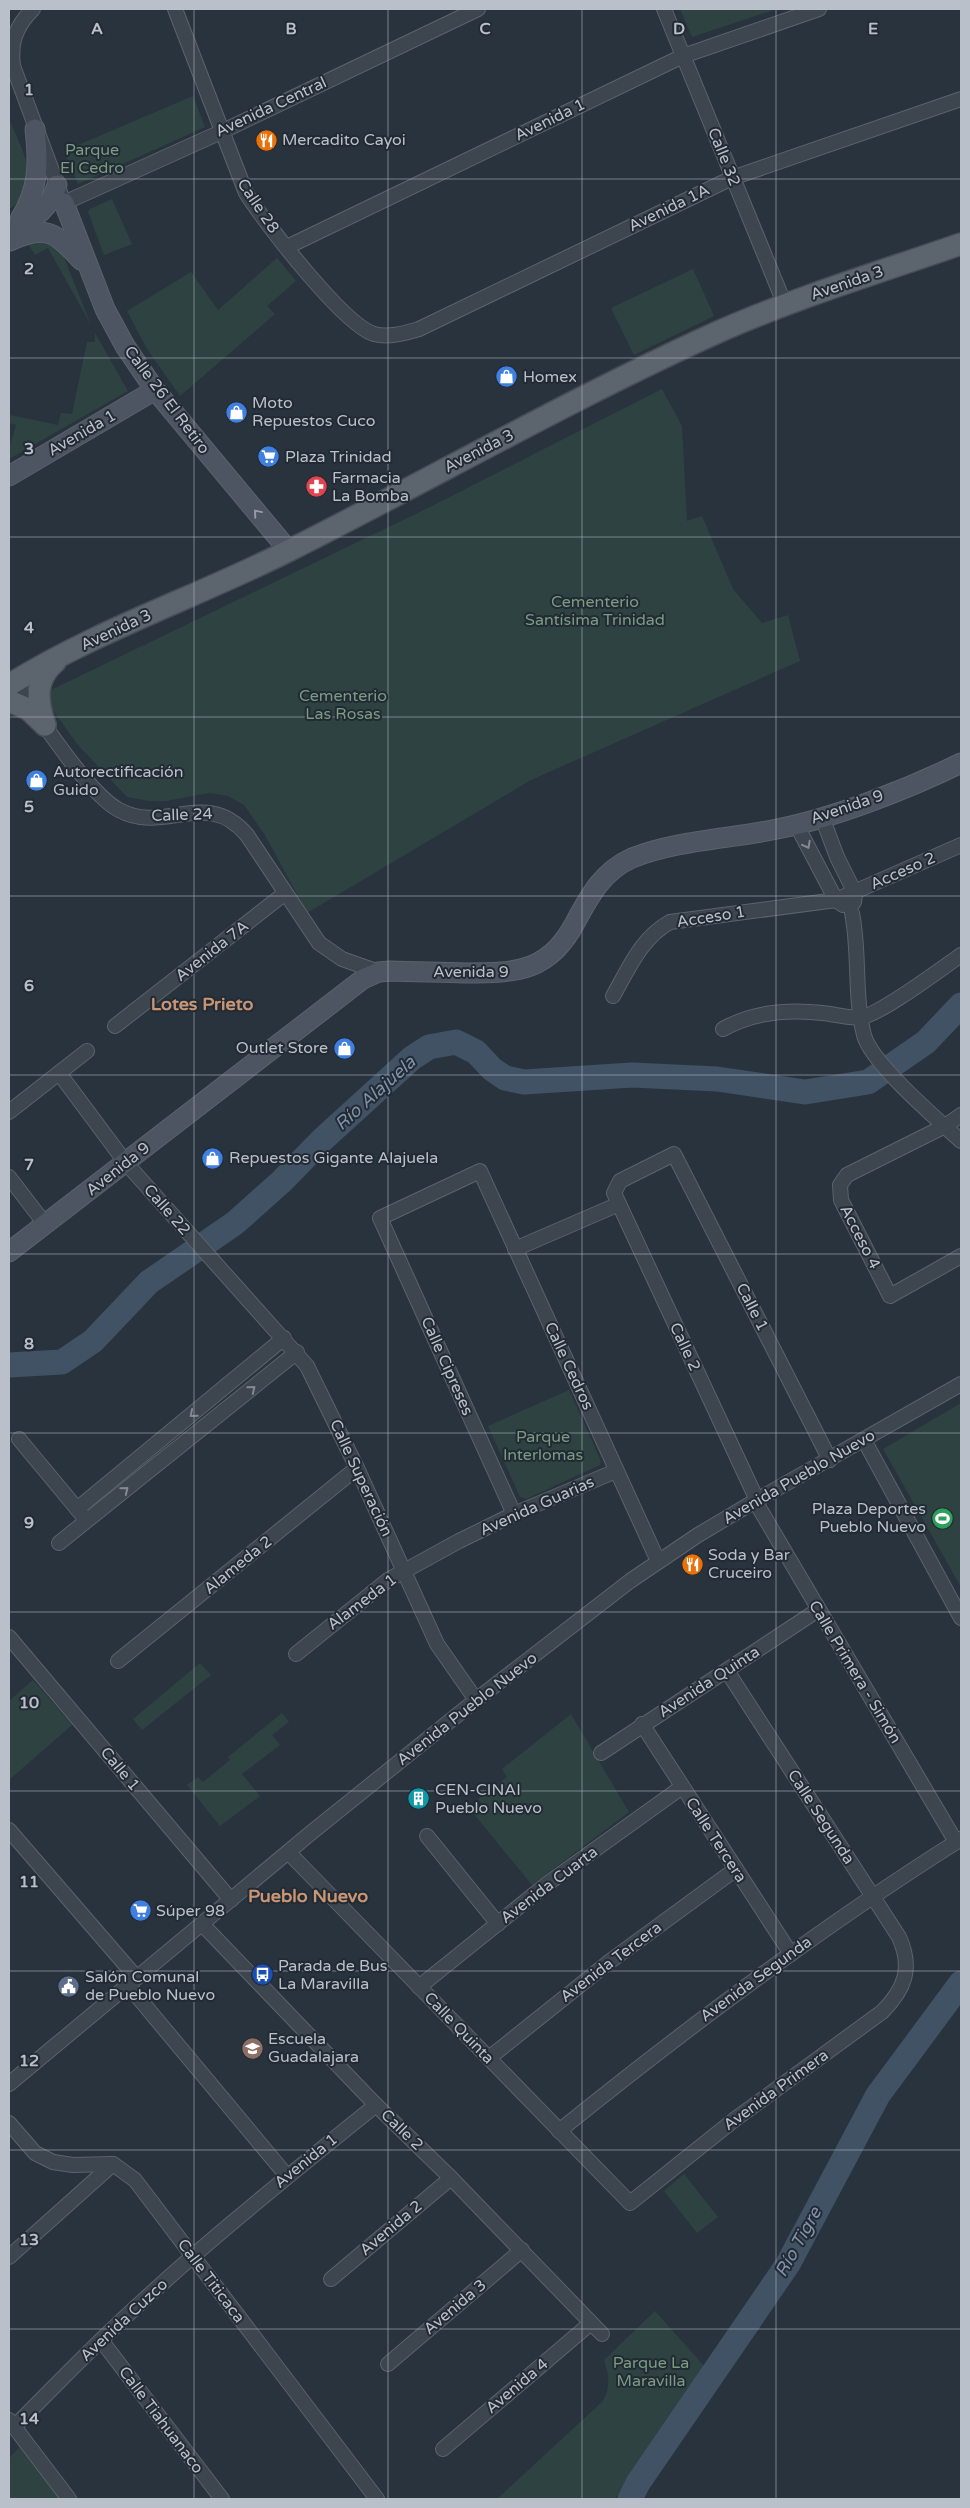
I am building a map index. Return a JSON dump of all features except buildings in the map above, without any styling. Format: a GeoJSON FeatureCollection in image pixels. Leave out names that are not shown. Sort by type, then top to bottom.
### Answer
{"type":"FeatureCollection","features":[{"type":"Feature","properties":{"kind":"main road","name":"Avenida 3"},"geometry":{"type":"LineString","coordinates":[[10,689],[64,654],[289,551],[678,351],[785,305],[961,244]]}},
{"type":"Feature","properties":{"kind":"main road"},"geometry":{"type":"LineString","coordinates":[[45,725],[38,698],[40,682],[50,666],[64,654]]}},
{"type":"Feature","properties":{"kind":"main road"},"geometry":{"type":"LineString","coordinates":[[10,689],[45,725]]}},
{"type":"Feature","properties":{"kind":"street"},"geometry":{"type":"LineString","coordinates":[[33,9],[19,24],[11,54],[16,79],[64,204]]}},
{"type":"Feature","properties":{"kind":"street","name":"Calle 28"},"geometry":{"type":"LineString","coordinates":[[176,9],[246,194],[264,220],[348,318],[374,334],[385,335]]}},
{"type":"Feature","properties":{"kind":"street","name":"Avenida Central"},"geometry":{"type":"LineString","coordinates":[[11,232],[33,211],[64,204],[221,132],[478,9]]}},
{"type":"Feature","properties":{"kind":"street","name":"Calle 32"},"geometry":{"type":"LineString","coordinates":[[664,9],[785,305]]}},
{"type":"Feature","properties":{"kind":"street","name":"Avenida 1"},"geometry":{"type":"LineString","coordinates":[[287,246],[683,56],[819,9]]}},
{"type":"Feature","properties":{"kind":"street","name":"Avenida 1A"},"geometry":{"type":"LineString","coordinates":[[385,335],[419,329],[732,178],[961,99]]}},
{"type":"Feature","properties":{"kind":"street"},"geometry":{"type":"LineString","coordinates":[[35,129],[39,161],[37,182],[30,203],[11,232],[48,232],[66,243],[87,267]]}},
{"type":"Feature","properties":{"kind":"street"},"geometry":{"type":"LineString","coordinates":[[46,208],[57,185]]}},
{"type":"Feature","properties":{"kind":"street","name":"Avenida Central"},"geometry":{"type":"LineString","coordinates":[[11,232],[39,223],[64,204]]}},
{"type":"Feature","properties":{"kind":"street","name":"Calle 26 El Retiro"},"geometry":{"type":"LineString","coordinates":[[64,204],[87,267],[114,327],[155,390],[289,551]]}},
{"type":"Feature","properties":{"kind":"street","name":"Avenida 1"},"geometry":{"type":"LineString","coordinates":[[9,476],[155,390]]}},
{"type":"Feature","properties":{"kind":"street","name":"Calle 24"},"geometry":{"type":"LineString","coordinates":[[45,725],[101,797],[120,810],[138,816],[155,817],[200,812],[218,813],[232,820],[247,835],[313,936],[329,951],[342,959],[379,972]]}},
{"type":"Feature","properties":{"kind":"street","name":"Avenida 9"},"geometry":{"type":"LineString","coordinates":[[9,1252],[363,979],[379,972],[494,973],[515,972],[531,968],[545,960],[559,948],[601,879],[616,866],[651,852],[796,824],[846,810],[961,763]]}},
{"type":"Feature","properties":{"kind":"street"},"geometry":{"type":"LineString","coordinates":[[822,817],[838,857],[846,896],[856,930],[861,1017],[864,1036],[875,1054],[908,1092],[961,1141]]}},
{"type":"Feature","properties":{"kind":"street"},"geometry":{"type":"LineString","coordinates":[[796,824],[846,896]]}},
{"type":"Feature","properties":{"kind":"street","name":"Acceso 2"},"geometry":{"type":"LineString","coordinates":[[846,896],[961,845]]}},
{"type":"Feature","properties":{"kind":"street","name":"Avenida 7A"},"geometry":{"type":"LineString","coordinates":[[115,1026],[284,894]]}},
{"type":"Feature","properties":{"kind":"street","name":"Acceso 1"},"geometry":{"type":"LineString","coordinates":[[613,996],[646,940],[655,930],[670,922],[846,896]]}},
{"type":"Feature","properties":{"kind":"street"},"geometry":{"type":"LineString","coordinates":[[723,1029],[741,1019],[772,1013],[807,1011],[861,1017],[890,1003],[961,955]]}},
{"type":"Feature","properties":{"kind":"street"},"geometry":{"type":"LineString","coordinates":[[342,959],[350,967],[351,973],[344,992]]}},
{"type":"Feature","properties":{"kind":"street"},"geometry":{"type":"LineString","coordinates":[[9,1112],[87,1051]]}},
{"type":"Feature","properties":{"kind":"street","name":"Calle 22"},"geometry":{"type":"LineString","coordinates":[[59,1073],[126,1163],[223,1273]]}},
{"type":"Feature","properties":{"kind":"street"},"geometry":{"type":"LineString","coordinates":[[944,1126],[961,1115]]}},
{"type":"Feature","properties":{"kind":"street","name":"Acceso 4"},"geometry":{"type":"LineString","coordinates":[[944,1126],[847,1175],[840,1185],[841,1200],[890,1296],[961,1256]]}},
{"type":"Feature","properties":{"kind":"street","name":"Calle 1"},"geometry":{"type":"LineString","coordinates":[[617,1198],[620,1181],[674,1154],[830,1460]]}},
{"type":"Feature","properties":{"kind":"street","name":"Calle Cipreses"},"geometry":{"type":"LineString","coordinates":[[480,1172],[380,1218],[514,1514]]}},
{"type":"Feature","properties":{"kind":"street","name":"Calle Cedros"},"geometry":{"type":"LineString","coordinates":[[480,1172],[658,1561]]}},
{"type":"Feature","properties":{"kind":"street"},"geometry":{"type":"LineString","coordinates":[[9,1177],[45,1224]]}},
{"type":"Feature","properties":{"kind":"street"},"geometry":{"type":"LineString","coordinates":[[515,1249],[617,1198]]}},
{"type":"Feature","properties":{"kind":"street","name":"Calle 2"},"geometry":{"type":"LineString","coordinates":[[617,1198],[756,1501]]}},
{"type":"Feature","properties":{"kind":"street","name":"Calle Superación"},"geometry":{"type":"LineString","coordinates":[[223,1273],[297,1352],[315,1378],[444,1657],[476,1700]]}},
{"type":"Feature","properties":{"kind":"street"},"geometry":{"type":"LineString","coordinates":[[78,1509],[284,1338]]}},
{"type":"Feature","properties":{"kind":"street"},"geometry":{"type":"LineString","coordinates":[[59,1544],[297,1352]]}},
{"type":"Feature","properties":{"kind":"street","name":"Avenida Pueblo Nuevo"},"geometry":{"type":"LineString","coordinates":[[9,2084],[131,1981],[476,1700],[658,1561],[756,1501],[961,1384]]}},
{"type":"Feature","properties":{"kind":"street"},"geometry":{"type":"LineString","coordinates":[[19,1438],[87,1520]]}},
{"type":"Feature","properties":{"kind":"street"},"geometry":{"type":"LineString","coordinates":[[864,1440],[961,1618]]}},
{"type":"Feature","properties":{"kind":"street","name":"Alameda 2"},"geometry":{"type":"LineString","coordinates":[[118,1661],[357,1468]]}},
{"type":"Feature","properties":{"kind":"street","name":"Avenida Guarias"},"geometry":{"type":"LineString","coordinates":[[459,1541],[514,1514],[616,1471]]}},
{"type":"Feature","properties":{"kind":"street","name":"Calle Primera - Simón"},"geometry":{"type":"LineString","coordinates":[[756,1501],[818,1610],[959,1840]]}},
{"type":"Feature","properties":{"kind":"street","name":"Alameda 1"},"geometry":{"type":"LineString","coordinates":[[296,1654],[388,1580],[459,1541]]}},
{"type":"Feature","properties":{"kind":"street","name":"Avenida Quinta"},"geometry":{"type":"LineString","coordinates":[[601,1753],[642,1724],[727,1671],[818,1610]]}},
{"type":"Feature","properties":{"kind":"street","name":"Calle 1"},"geometry":{"type":"LineString","coordinates":[[9,1637],[231,1900]]}},
{"type":"Feature","properties":{"kind":"street","name":"Calle Segunda"},"geometry":{"type":"LineString","coordinates":[[727,1671],[899,1937],[906,1952],[907,1966]]}},
{"type":"Feature","properties":{"kind":"street","name":"Calle Tercera"},"geometry":{"type":"LineString","coordinates":[[642,1724],[791,1954]]}},
{"type":"Feature","properties":{"kind":"street","name":"Avenida Cuarta"},"geometry":{"type":"LineString","coordinates":[[419,1987],[548,1884],[682,1787]]}},
{"type":"Feature","properties":{"kind":"street"},"geometry":{"type":"LineString","coordinates":[[9,1830],[287,2176]]}},
{"type":"Feature","properties":{"kind":"street"},"geometry":{"type":"LineString","coordinates":[[427,1836],[498,1924]]}},
{"type":"Feature","properties":{"kind":"street","name":"Avenida Segunda"},"geometry":{"type":"LineString","coordinates":[[559,2131],[671,2040],[873,1897],[959,1840]]}},
{"type":"Feature","properties":{"kind":"street","name":"Calle Quinta"},"geometry":{"type":"LineString","coordinates":[[288,1852],[630,2203]]}},
{"type":"Feature","properties":{"kind":"street","name":"Avenida Tercera"},"geometry":{"type":"LineString","coordinates":[[489,2058],[609,1962],[736,1869]]}},
{"type":"Feature","properties":{"kind":"street","name":"Calle 2"},"geometry":{"type":"LineString","coordinates":[[202,1924],[376,2105],[451,2178],[602,2334]]}},
{"type":"Feature","properties":{"kind":"street","name":"Avenida Primera"},"geometry":{"type":"LineString","coordinates":[[630,2203],[734,2120],[882,2012],[892,2002],[902,1986],[907,1966]]}},
{"type":"Feature","properties":{"kind":"street","name":"Avenida 1"},"geometry":{"type":"LineString","coordinates":[[238,2219],[287,2176],[376,2105]]}},
{"type":"Feature","properties":{"kind":"street"},"geometry":{"type":"LineString","coordinates":[[9,2123],[35,2153],[53,2162],[73,2165],[113,2164]]}},
{"type":"Feature","properties":{"kind":"street"},"geometry":{"type":"LineString","coordinates":[[9,2257],[113,2164]]}},
{"type":"Feature","properties":{"kind":"street","name":"Calle Titicaca"},"geometry":{"type":"LineString","coordinates":[[113,2164],[134,2180],[377,2499]]}},
{"type":"Feature","properties":{"kind":"street","name":"Avenida 2"},"geometry":{"type":"LineString","coordinates":[[331,2279],[451,2178]]}},
{"type":"Feature","properties":{"kind":"street","name":"Avenida Cuzco"},"geometry":{"type":"LineString","coordinates":[[12,2423],[101,2340],[238,2219]]}},
{"type":"Feature","properties":{"kind":"street","name":"Avenida 3"},"geometry":{"type":"LineString","coordinates":[[388,2364],[522,2250]]}},
{"type":"Feature","properties":{"kind":"street","name":"Avenida 4"},"geometry":{"type":"LineString","coordinates":[[443,2449],[591,2323]]}},
{"type":"Feature","properties":{"kind":"street","name":"Calle Tiahuanaco"},"geometry":{"type":"LineString","coordinates":[[101,2340],[222,2499]]}},
{"type":"Feature","properties":{"kind":"street"},"geometry":{"type":"LineString","coordinates":[[12,2423],[69,2499]]}},
{"type":"Feature","properties":{"kind":"green space"},"geometry":{"type":"Polygon","coordinates":[[[680,9],[777,9],[692,37],[680,9]]]}},
{"type":"Feature","properties":{"kind":"green space","name":"Parque El Cedro"},"geometry":{"type":"Polygon","coordinates":[[[193,96],[205,127],[78,184],[64,151],[193,96]]]}},
{"type":"Feature","properties":{"kind":"green space"},"geometry":{"type":"Polygon","coordinates":[[[9,119],[24,154],[28,179],[26,190],[20,200],[9,209],[9,119]]]}},
{"type":"Feature","properties":{"kind":"green space"},"geometry":{"type":"Polygon","coordinates":[[[112,199],[132,244],[104,255],[88,212],[90,209],[112,199]]]}},
{"type":"Feature","properties":{"kind":"green space"},"geometry":{"type":"Polygon","coordinates":[[[27,242],[51,242],[61,250],[91,325],[48,248],[35,255],[27,242]]]}},
{"type":"Feature","properties":{"kind":"green space"},"geometry":{"type":"Polygon","coordinates":[[[277,258],[296,281],[267,306],[275,314],[180,396],[147,349],[127,311],[191,272],[218,310],[277,258]]]}},
{"type":"Feature","properties":{"kind":"green space"},"geometry":{"type":"Polygon","coordinates":[[[693,269],[714,316],[634,355],[611,308],[693,269]]]}},
{"type":"Feature","properties":{"kind":"green space"},"geometry":{"type":"Polygon","coordinates":[[[95,333],[128,391],[9,459],[9,448],[16,425],[9,423],[10,415],[58,425],[61,413],[72,414],[87,342],[95,342],[95,333]]]}},
{"type":"Feature","properties":{"kind":"green space"},"geometry":{"type":"Polygon","coordinates":[[[662,389],[682,426],[687,521],[702,516],[733,589],[762,623],[788,615],[800,661],[531,780],[307,913],[265,835],[244,805],[228,796],[209,793],[166,801],[149,801],[127,797],[78,745],[49,705],[49,694],[53,689],[428,508],[662,389]]]}},
{"type":"Feature","properties":{"kind":"green space","name":"Parque Interlomas"},"geometry":{"type":"Polygon","coordinates":[[[569,1390],[601,1461],[600,1465],[526,1499],[520,1497],[488,1426],[569,1390]]]}},
{"type":"Feature","properties":{"kind":"green space","name":"Plaza Deportes Pueblo Nuevo"},"geometry":{"type":"Polygon","coordinates":[[[961,1403],[961,1587],[883,1449],[961,1403]]]}},
{"type":"Feature","properties":{"kind":"green space"},"geometry":{"type":"Polygon","coordinates":[[[200,1663],[211,1675],[142,1730],[133,1719],[200,1663]]]}},
{"type":"Feature","properties":{"kind":"green space"},"geometry":{"type":"Polygon","coordinates":[[[33,1680],[72,1725],[9,1780],[9,1701],[33,1680]]]}},
{"type":"Feature","properties":{"kind":"green space"},"geometry":{"type":"Polygon","coordinates":[[[282,1713],[289,1722],[272,1735],[280,1745],[242,1774],[260,1796],[220,1826],[187,1785],[198,1777],[203,1782],[230,1760],[228,1757],[282,1713]]]}},
{"type":"Feature","properties":{"kind":"green space"},"geometry":{"type":"Polygon","coordinates":[[[571,1714],[629,1812],[532,1885],[473,1813],[483,1806],[478,1799],[507,1777],[502,1769],[571,1714]]]}},
{"type":"Feature","properties":{"kind":"green space"},"geometry":{"type":"Polygon","coordinates":[[[684,2174],[718,2217],[697,2233],[664,2191],[684,2174]]]}},
{"type":"Feature","properties":{"kind":"green space","name":"Parque La Maravilla"},"geometry":{"type":"Polygon","coordinates":[[[655,2311],[705,2367],[615,2499],[497,2499],[603,2401],[608,2380],[604,2360],[655,2311]]]}},
{"type":"Feature","properties":{"kind":"green space"},"geometry":{"type":"Polygon","coordinates":[[[20,2447],[60,2499],[9,2499],[9,2458],[20,2447]]]}},
{"type":"Feature","properties":{"kind":"waterway","name":"Río Alajuela"},"geometry":{"type":"LineString","coordinates":[[9,1365],[62,1362],[93,1341],[149,1282],[235,1223],[412,1058],[429,1047],[456,1042],[476,1052],[492,1069],[505,1078],[524,1082],[632,1075],[717,1079],[805,1092],[868,1082],[926,1042],[961,1005]]}},
{"type":"Feature","properties":{"kind":"waterway","name":"Río Tigre"},"geometry":{"type":"LineString","coordinates":[[630,2499],[638,2483],[788,2264],[878,2095],[961,1983]]}},
{"type":"Feature","properties":{"kind":"place","name":"Mercadito Cayoi"},"geometry":{"type":"Point","coordinates":[266,140]}},
{"type":"Feature","properties":{"kind":"place","name":"Homex"},"geometry":{"type":"Point","coordinates":[507,377]}},
{"type":"Feature","properties":{"kind":"place","name":"Moto Repuestos Cuco"},"geometry":{"type":"Point","coordinates":[236,412]}},
{"type":"Feature","properties":{"kind":"place","name":"Plaza Trinidad"},"geometry":{"type":"Point","coordinates":[269,457]}},
{"type":"Feature","properties":{"kind":"place","name":"Farmacia La Bomba"},"geometry":{"type":"Point","coordinates":[316,487]}},
{"type":"Feature","properties":{"kind":"place","name":"Autorectificación Guido"},"geometry":{"type":"Point","coordinates":[37,781]}},
{"type":"Feature","properties":{"kind":"place","name":"Outlet Store"},"geometry":{"type":"Point","coordinates":[344,1048]}},
{"type":"Feature","properties":{"kind":"place","name":"Repuestos Gigante Alajuela"},"geometry":{"type":"Point","coordinates":[213,1158]}},
{"type":"Feature","properties":{"kind":"place","name":"Plaza Deportes Pueblo Nuevo"},"geometry":{"type":"Point","coordinates":[942,1518]}},
{"type":"Feature","properties":{"kind":"place","name":"Soda y Bar Cruceiro"},"geometry":{"type":"Point","coordinates":[692,1564]}},
{"type":"Feature","properties":{"kind":"place","name":"CEN-CINAI Pueblo Nuevo"},"geometry":{"type":"Point","coordinates":[419,1799]}},
{"type":"Feature","properties":{"kind":"place","name":"Súper 98"},"geometry":{"type":"Point","coordinates":[140,1911]}},
{"type":"Feature","properties":{"kind":"place","name":"Parada de Bus La Maravilla"},"geometry":{"type":"Point","coordinates":[262,1975]}},
{"type":"Feature","properties":{"kind":"place","name":"Salón Comunal de Pueblo Nuevo"},"geometry":{"type":"Point","coordinates":[69,1986]}},
{"type":"Feature","properties":{"kind":"place","name":"Escuela Guadalajara"},"geometry":{"type":"Point","coordinates":[252,2048]}},
{"type":"Feature","properties":{"kind":"district","name":"Lotes Prieto"},"geometry":{"type":"Point","coordinates":[202,1004]}},
{"type":"Feature","properties":{"kind":"district","name":"Pueblo Nuevo"},"geometry":{"type":"Point","coordinates":[308,1896]}},
{"type":"Feature","properties":{"kind":"park label","name":"Cementerio Santísima Trinidad"},"geometry":{"type":"Point","coordinates":[595,611]}},
{"type":"Feature","properties":{"kind":"park label","name":"Cementerio Las Rosas"},"geometry":{"type":"Point","coordinates":[343,705]}}]}
